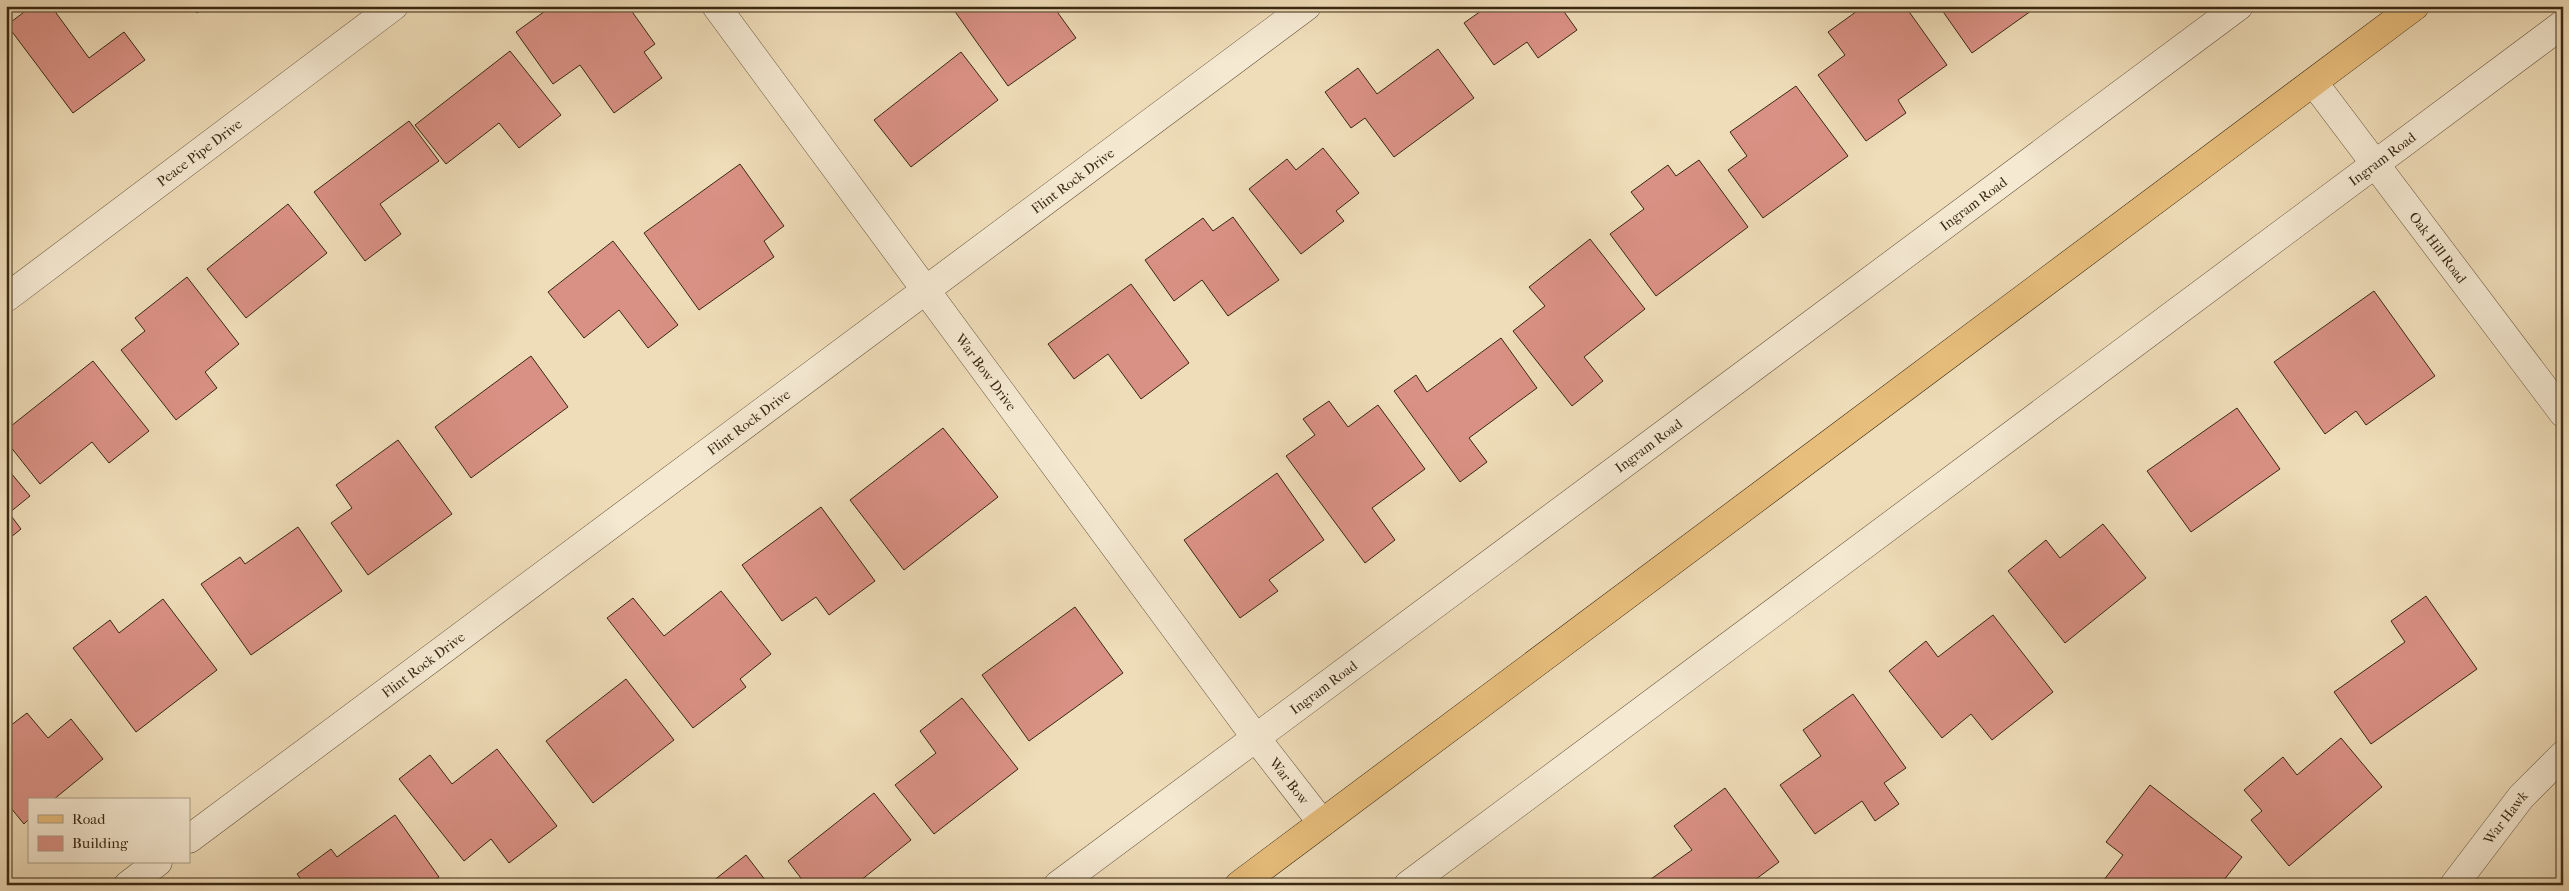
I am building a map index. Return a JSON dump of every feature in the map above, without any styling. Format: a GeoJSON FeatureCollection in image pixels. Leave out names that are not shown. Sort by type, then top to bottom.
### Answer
{"type":"FeatureCollection","features":[{"type":"Feature","properties":{"kind":"main road"},"geometry":{"type":"LineString","coordinates":[[1239,885],[2415,6]]}},
{"type":"Feature","properties":{"kind":"street","name":"Peace Pipe Drive"},"geometry":{"type":"LineString","coordinates":[[6,298],[394,6]]}},
{"type":"Feature","properties":{"kind":"street","name":"War Bow Drive"},"geometry":{"type":"LineString","coordinates":[[716,6],[1256,738]]}},
{"type":"Feature","properties":{"kind":"street","name":"Flint Rock Drive"},"geometry":{"type":"LineString","coordinates":[[190,839],[1307,6]]}},
{"type":"Feature","properties":{"kind":"street","name":"Ingram Road"},"geometry":{"type":"LineString","coordinates":[[1058,885],[2238,6]]}},
{"type":"Feature","properties":{"kind":"street","name":"Ingram Road"},"geometry":{"type":"LineString","coordinates":[[1408,885],[2563,24]]}},
{"type":"Feature","properties":{"kind":"street","name":"Oak Hill Road"},"geometry":{"type":"LineString","coordinates":[[2314,83],[2563,413]]}},
{"type":"Feature","properties":{"kind":"street","name":"War Bow"},"geometry":{"type":"LineString","coordinates":[[1256,738],[1322,823]]}},
{"type":"Feature","properties":{"kind":"street","name":"War Hawk"},"geometry":{"type":"LineString","coordinates":[[2454,885],[2521,797],[2563,755]]}},
{"type":"Feature","properties":{"kind":"street"},"geometry":{"type":"LineString","coordinates":[[128,885],[155,864]]}},
{"type":"Feature","properties":{"kind":"building"},"geometry":{"type":"Polygon","coordinates":[[[32,6],[51,6],[89,58],[124,32],[145,60],[73,113],[7,25],[32,6]]]}},
{"type":"Feature","properties":{"kind":"building"},"geometry":{"type":"Polygon","coordinates":[[[191,6],[206,6],[197,13],[191,6]]]}},
{"type":"Feature","properties":{"kind":"building"},"geometry":{"type":"Polygon","coordinates":[[[552,6],[628,6],[655,44],[644,52],[662,78],[614,113],[580,65],[553,84],[516,32],[552,6]]]}},
{"type":"Feature","properties":{"kind":"building"},"geometry":{"type":"Polygon","coordinates":[[[951,6],[1053,6],[1076,38],[1008,86],[951,6]]]}},
{"type":"Feature","properties":{"kind":"building"},"geometry":{"type":"Polygon","coordinates":[[[1488,6],[1560,6],[1577,30],[1538,58],[1527,42],[1494,65],[1464,23],[1488,6]]]}},
{"type":"Feature","properties":{"kind":"building"},"geometry":{"type":"Polygon","coordinates":[[[1864,6],[1905,6],[1947,65],[1898,100],[1906,113],[1866,141],[1818,75],[1845,55],[1828,32],[1864,6]]]}},
{"type":"Feature","properties":{"kind":"building"},"geometry":{"type":"Polygon","coordinates":[[[1939,6],[2038,6],[1972,53],[1939,6]]]}},
{"type":"Feature","properties":{"kind":"building"},"geometry":{"type":"Polygon","coordinates":[[[1438,49],[1474,98],[1394,157],[1365,118],[1351,128],[1325,92],[1358,68],[1377,94],[1438,49]]]}},
{"type":"Feature","properties":{"kind":"building"},"geometry":{"type":"Polygon","coordinates":[[[510,51],[561,115],[519,148],[499,123],[446,164],[415,125],[510,51]]]}},
{"type":"Feature","properties":{"kind":"building"},"geometry":{"type":"Polygon","coordinates":[[[961,52],[998,100],[911,167],[874,120],[961,52]]]}},
{"type":"Feature","properties":{"kind":"building"},"geometry":{"type":"Polygon","coordinates":[[[1796,86],[1848,156],[1763,218],[1728,170],[1747,156],[1730,132],[1796,86]]]}},
{"type":"Feature","properties":{"kind":"building"},"geometry":{"type":"Polygon","coordinates":[[[409,121],[439,161],[380,204],[401,234],[365,261],[314,192],[409,121]]]}},
{"type":"Feature","properties":{"kind":"building"},"geometry":{"type":"Polygon","coordinates":[[[1323,148],[1359,193],[1336,211],[1344,221],[1301,254],[1249,189],[1287,159],[1296,170],[1323,148]]]}},
{"type":"Feature","properties":{"kind":"building"},"geometry":{"type":"Polygon","coordinates":[[[1699,160],[1748,227],[1656,296],[1610,234],[1644,209],[1631,192],[1668,165],[1676,176],[1699,160]]]}},
{"type":"Feature","properties":{"kind":"building"},"geometry":{"type":"Polygon","coordinates":[[[740,164],[784,226],[764,241],[774,257],[699,310],[644,233],[740,164]]]}},
{"type":"Feature","properties":{"kind":"building"},"geometry":{"type":"Polygon","coordinates":[[[288,204],[327,253],[246,318],[207,269],[288,204]]]}},
{"type":"Feature","properties":{"kind":"building"},"geometry":{"type":"Polygon","coordinates":[[[1233,217],[1279,280],[1228,316],[1202,280],[1174,301],[1145,260],[1203,218],[1213,231],[1233,217]]]}},
{"type":"Feature","properties":{"kind":"building"},"geometry":{"type":"Polygon","coordinates":[[[1590,239],[1645,309],[1584,357],[1603,381],[1572,406],[1513,331],[1545,306],[1529,287],[1590,239]]]}},
{"type":"Feature","properties":{"kind":"building"},"geometry":{"type":"Polygon","coordinates":[[[613,241],[678,325],[648,348],[619,310],[584,338],[548,292],[613,241]]]}},
{"type":"Feature","properties":{"kind":"building"},"geometry":{"type":"Polygon","coordinates":[[[187,277],[239,344],[205,372],[217,388],[176,420],[121,350],[145,331],[135,318],[187,277]]]}},
{"type":"Feature","properties":{"kind":"building"},"geometry":{"type":"Polygon","coordinates":[[[1131,284],[1189,363],[1141,399],[1108,354],[1074,379],[1048,344],[1131,284]]]}},
{"type":"Feature","properties":{"kind":"building"},"geometry":{"type":"Polygon","coordinates":[[[2374,291],[2435,376],[2366,425],[2356,411],[2325,434],[2274,362],[2374,291]]]}},
{"type":"Feature","properties":{"kind":"building"},"geometry":{"type":"Polygon","coordinates":[[[1501,338],[1537,388],[1469,438],[1487,462],[1460,482],[1394,391],[1416,375],[1427,392],[1501,338]]]}},
{"type":"Feature","properties":{"kind":"building"},"geometry":{"type":"Polygon","coordinates":[[[531,356],[568,407],[471,478],[435,427],[531,356]]]}},
{"type":"Feature","properties":{"kind":"building"},"geometry":{"type":"Polygon","coordinates":[[[93,361],[149,431],[109,463],[92,442],[40,484],[6,441],[6,430],[93,361]]]}},
{"type":"Feature","properties":{"kind":"building"},"geometry":{"type":"Polygon","coordinates":[[[1329,401],[1348,427],[1378,405],[1425,469],[1372,508],[1395,540],[1365,563],[1286,456],[1315,435],[1303,419],[1329,401]]]}},
{"type":"Feature","properties":{"kind":"building"},"geometry":{"type":"Polygon","coordinates":[[[2237,408],[2280,469],[2191,532],[2147,471],[2237,408]]]}},
{"type":"Feature","properties":{"kind":"building"},"geometry":{"type":"Polygon","coordinates":[[[943,428],[998,497],[904,570],[850,500],[943,428]]]}},
{"type":"Feature","properties":{"kind":"building"},"geometry":{"type":"Polygon","coordinates":[[[398,440],[452,514],[368,575],[331,523],[352,508],[336,485],[398,440]]]}},
{"type":"Feature","properties":{"kind":"building"},"geometry":{"type":"Polygon","coordinates":[[[6,467],[30,496],[9,513],[21,529],[6,541],[6,467]]]}},
{"type":"Feature","properties":{"kind":"building"},"geometry":{"type":"Polygon","coordinates":[[[1277,473],[1324,540],[1269,580],[1278,591],[1240,618],[1184,540],[1277,473]]]}},
{"type":"Feature","properties":{"kind":"building"},"geometry":{"type":"Polygon","coordinates":[[[821,507],[875,581],[829,615],[816,597],[782,621],[742,565],[821,507]]]}},
{"type":"Feature","properties":{"kind":"building"},"geometry":{"type":"Polygon","coordinates":[[[2103,524],[2146,578],[2065,643],[2008,571],[2046,540],[2060,558],[2103,524]]]}},
{"type":"Feature","properties":{"kind":"building"},"geometry":{"type":"Polygon","coordinates":[[[298,527],[342,591],[251,655],[201,584],[240,557],[245,564],[298,527]]]}},
{"type":"Feature","properties":{"kind":"building"},"geometry":{"type":"Polygon","coordinates":[[[721,591],[771,654],[740,679],[746,687],[693,728],[607,618],[633,598],[664,636],[721,591]]]}},
{"type":"Feature","properties":{"kind":"building"},"geometry":{"type":"Polygon","coordinates":[[[2426,596],[2477,669],[2371,744],[2334,692],[2405,642],[2391,621],[2426,596]]]}},
{"type":"Feature","properties":{"kind":"building"},"geometry":{"type":"Polygon","coordinates":[[[163,599],[217,670],[136,732],[73,648],[110,620],[119,633],[163,599]]]}},
{"type":"Feature","properties":{"kind":"building"},"geometry":{"type":"Polygon","coordinates":[[[1075,607],[1123,673],[1029,741],[982,675],[1075,607]]]}},
{"type":"Feature","properties":{"kind":"building"},"geometry":{"type":"Polygon","coordinates":[[[1993,615],[2053,692],[1992,740],[1971,714],[1942,738],[1889,671],[1926,641],[1938,657],[1993,615]]]}},
{"type":"Feature","properties":{"kind":"building"},"geometry":{"type":"Polygon","coordinates":[[[626,679],[674,740],[593,803],[546,741],[626,679]]]}},
{"type":"Feature","properties":{"kind":"building"},"geometry":{"type":"Polygon","coordinates":[[[1853,694],[1906,768],[1884,783],[1899,804],[1875,821],[1862,801],[1815,834],[1780,785],[1821,756],[1803,730],[1853,694]]]}},
{"type":"Feature","properties":{"kind":"building"},"geometry":{"type":"Polygon","coordinates":[[[962,698],[1018,769],[934,834],[895,785],[936,753],[920,731],[962,698]]]}},
{"type":"Feature","properties":{"kind":"building"},"geometry":{"type":"Polygon","coordinates":[[[27,713],[48,738],[71,719],[103,759],[55,798],[28,798],[28,820],[24,824],[6,802],[6,766],[9,764],[6,760],[6,729],[27,713]]]}},
{"type":"Feature","properties":{"kind":"building"},"geometry":{"type":"Polygon","coordinates":[[[2341,738],[2382,787],[2289,866],[2251,820],[2262,811],[2244,790],[2283,757],[2297,775],[2341,738]]]}},
{"type":"Feature","properties":{"kind":"building"},"geometry":{"type":"Polygon","coordinates":[[[497,749],[557,826],[509,863],[491,839],[464,861],[399,779],[430,755],[452,784],[497,749]]]}},
{"type":"Feature","properties":{"kind":"building"},"geometry":{"type":"Polygon","coordinates":[[[2150,785],[2242,857],[2220,885],[2187,885],[2183,882],[2181,885],[2100,885],[2123,855],[2106,842],[2150,785]]]}},
{"type":"Feature","properties":{"kind":"building"},"geometry":{"type":"Polygon","coordinates":[[[1725,788],[1779,862],[1748,885],[1655,885],[1651,879],[1692,850],[1674,826],[1725,788]]]}},
{"type":"Feature","properties":{"kind":"building"},"geometry":{"type":"Polygon","coordinates":[[[874,793],[911,840],[855,885],[806,885],[788,861],[874,793]]]}},
{"type":"Feature","properties":{"kind":"building"},"geometry":{"type":"Polygon","coordinates":[[[395,815],[439,877],[429,885],[305,885],[297,874],[331,849],[337,857],[395,815]]]}},
{"type":"Feature","properties":{"kind":"building"},"geometry":{"type":"Polygon","coordinates":[[[746,855],[769,885],[708,885],[746,855]]]}}]}
